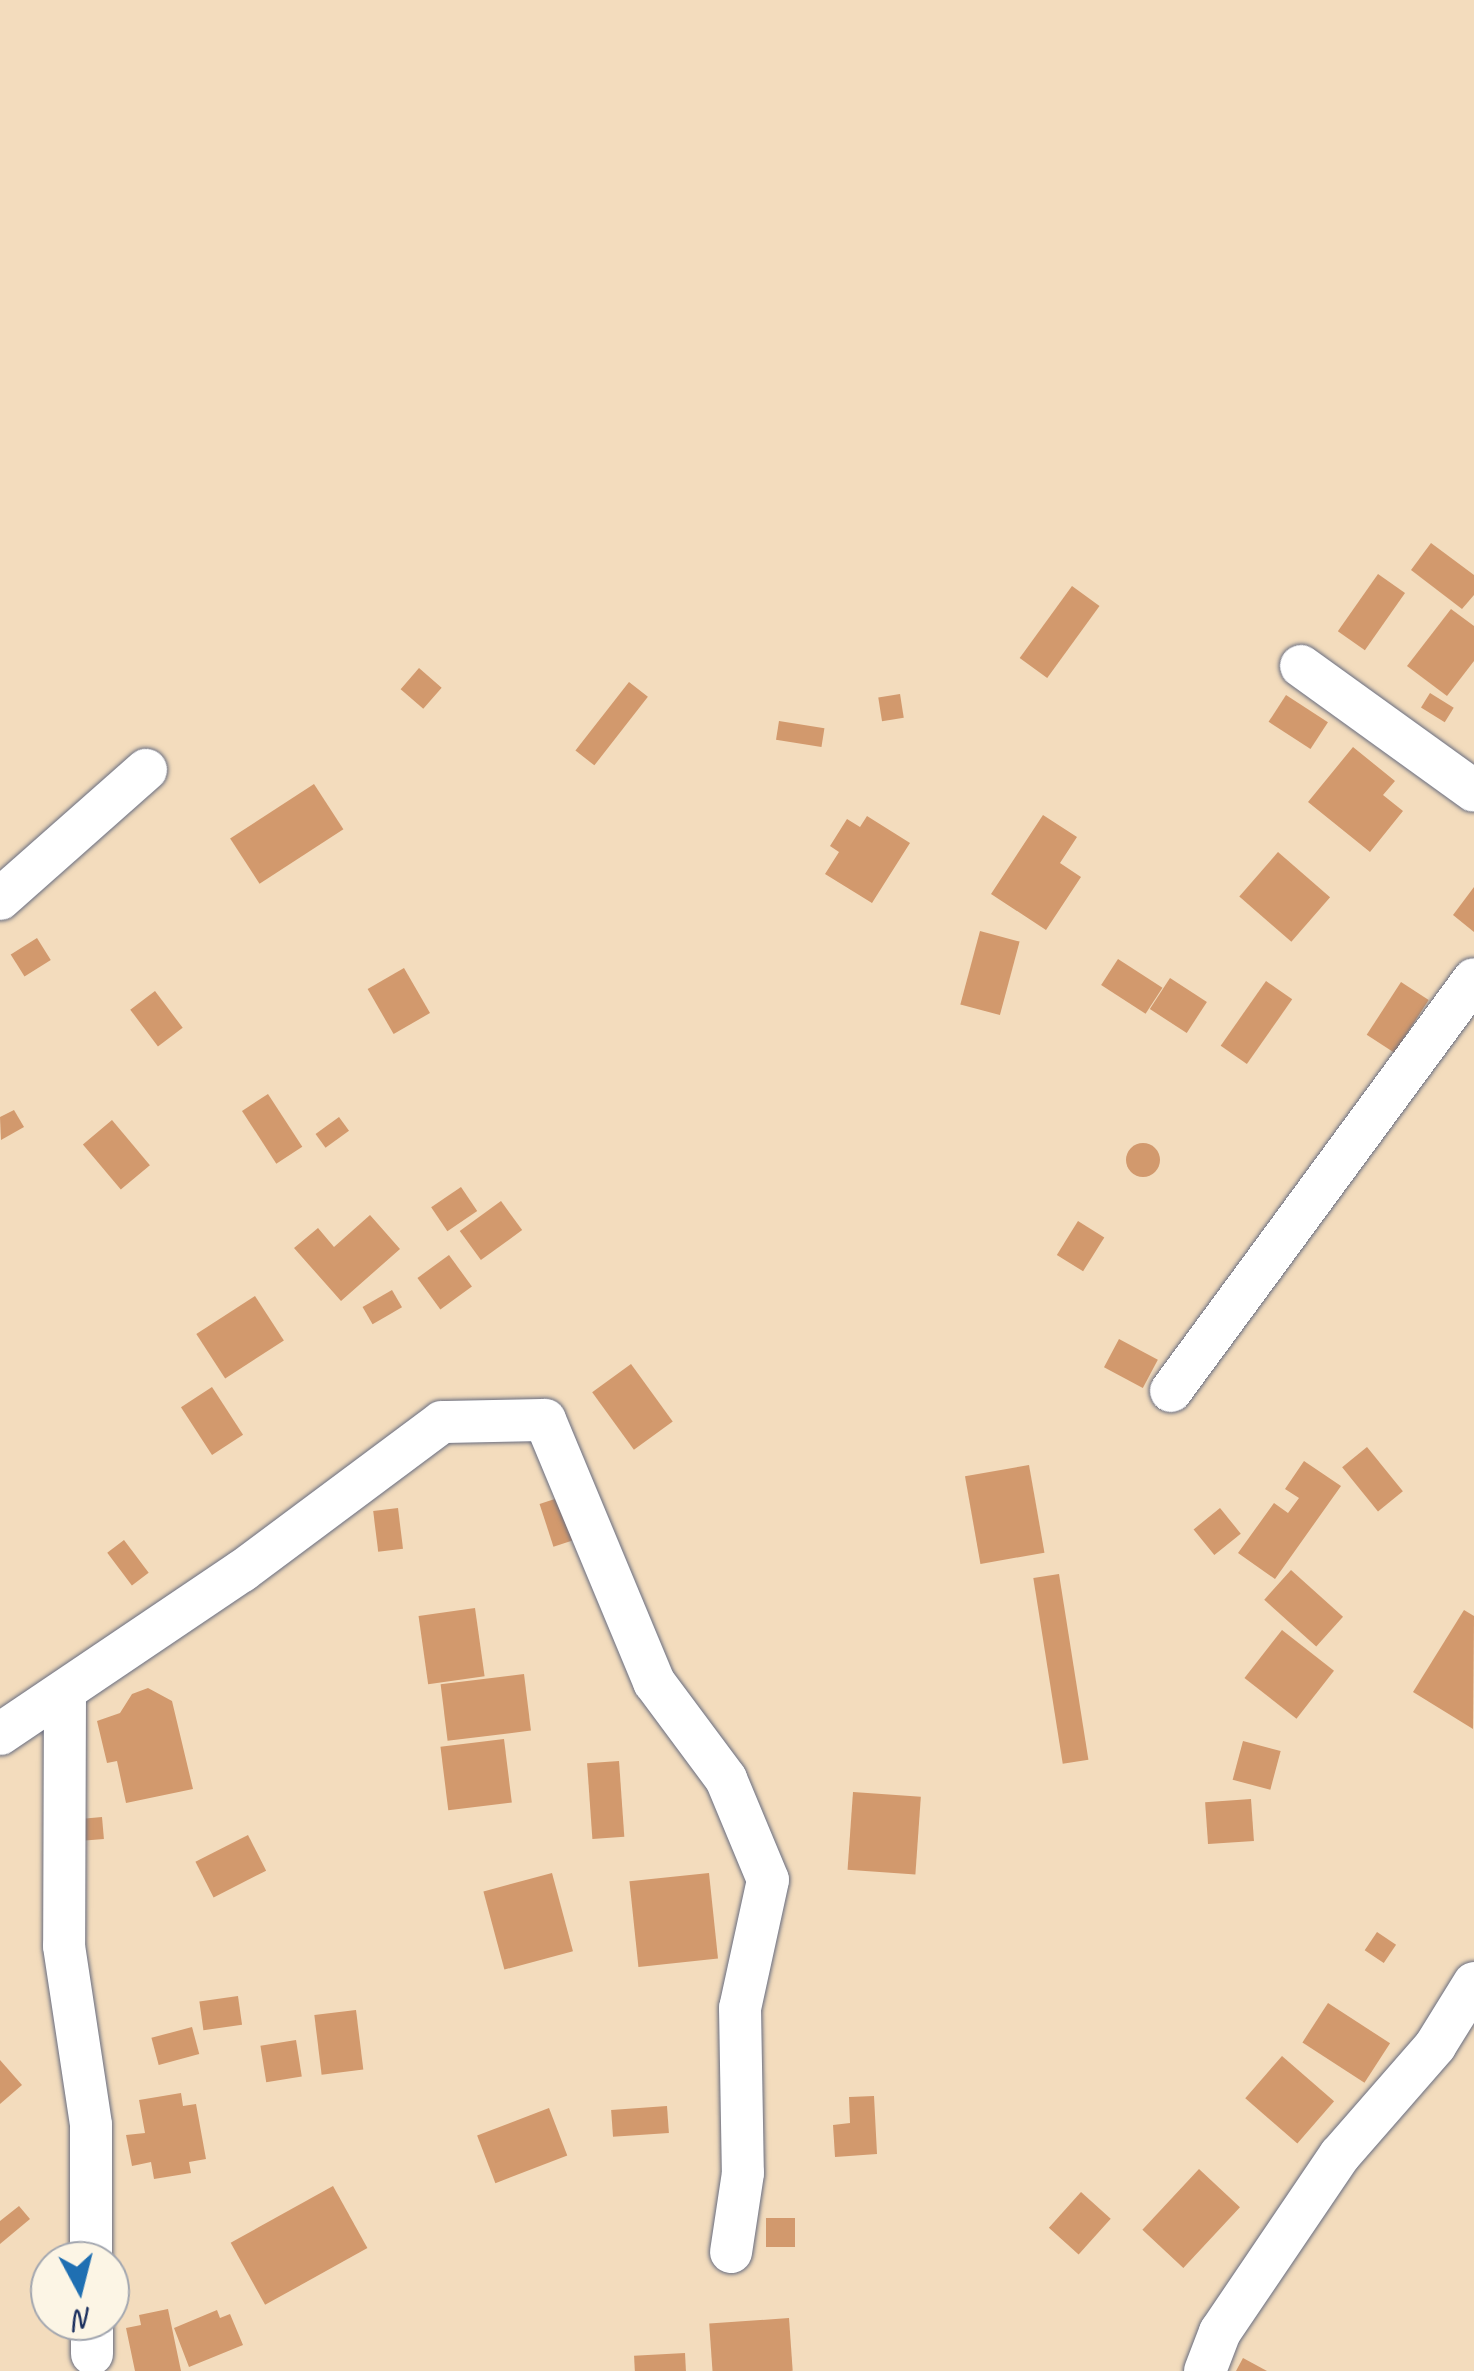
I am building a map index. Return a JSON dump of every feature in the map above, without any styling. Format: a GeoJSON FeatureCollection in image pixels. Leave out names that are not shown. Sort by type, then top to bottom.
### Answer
{"type":"FeatureCollection","features":[{"type":"Feature","properties":{"kind":"street"},"geometry":{"type":"LineString","coordinates":[[1301,666],[1474,792]]}},
{"type":"Feature","properties":{"kind":"street"},"geometry":{"type":"LineString","coordinates":[[0,899],[146,770]]}},
{"type":"Feature","properties":{"kind":"street"},"geometry":{"type":"LineString","coordinates":[[1171,1392],[1474,978]]}},
{"type":"Feature","properties":{"kind":"street"},"geometry":{"type":"LineString","coordinates":[[0,1734],[65,1692],[442,1422],[545,1420],[654,1682],[726,1779],[768,1880],[740,2008],[743,2173],[731,2252]]}},
{"type":"Feature","properties":{"kind":"street"},"geometry":{"type":"LineString","coordinates":[[65,1692],[64,1946],[91,2124],[92,2241]]}},
{"type":"Feature","properties":{"kind":"street"},"geometry":{"type":"LineString","coordinates":[[1205,2371],[1220,2332],[1340,2155],[1435,2046],[1474,1983]]}},
{"type":"Feature","properties":{"kind":"building"},"geometry":{"type":"Polygon","coordinates":[[[1431,543],[1474,575],[1474,595],[1462,609],[1411,570],[1431,543]]]}},
{"type":"Feature","properties":{"kind":"building"},"geometry":{"type":"Polygon","coordinates":[[[1378,574],[1405,593],[1365,650],[1338,631],[1378,574]]]}},
{"type":"Feature","properties":{"kind":"building"},"geometry":{"type":"Polygon","coordinates":[[[1072,586],[1100,606],[1047,678],[1020,658],[1072,586]]]}},
{"type":"Feature","properties":{"kind":"building"},"geometry":{"type":"Polygon","coordinates":[[[1451,609],[1474,626],[1474,661],[1447,696],[1407,666],[1451,609]]]}},
{"type":"Feature","properties":{"kind":"building"},"geometry":{"type":"Polygon","coordinates":[[[419,668],[442,688],[423,709],[401,689],[419,668]]]}},
{"type":"Feature","properties":{"kind":"building"},"geometry":{"type":"Polygon","coordinates":[[[629,682],[648,697],[594,765],[575,751],[629,682]]]}},
{"type":"Feature","properties":{"kind":"building"},"geometry":{"type":"Polygon","coordinates":[[[1430,693],[1454,708],[1445,722],[1421,707],[1430,693]]]}},
{"type":"Feature","properties":{"kind":"building"},"geometry":{"type":"Polygon","coordinates":[[[900,694],[904,718],[882,721],[878,697],[900,694]]]}},
{"type":"Feature","properties":{"kind":"building"},"geometry":{"type":"Polygon","coordinates":[[[1286,695],[1328,722],[1311,749],[1269,722],[1286,695]]]}},
{"type":"Feature","properties":{"kind":"building"},"geometry":{"type":"Polygon","coordinates":[[[779,721],[824,728],[821,747],[776,740],[779,721]]]}},
{"type":"Feature","properties":{"kind":"building"},"geometry":{"type":"Polygon","coordinates":[[[1353,747],[1395,781],[1383,795],[1403,811],[1370,852],[1308,802],[1353,747]]]}},
{"type":"Feature","properties":{"kind":"building"},"geometry":{"type":"Polygon","coordinates":[[[314,784],[343,829],[260,884],[230,838],[314,784]]]}},
{"type":"Feature","properties":{"kind":"building"},"geometry":{"type":"Polygon","coordinates":[[[1043,815],[1077,837],[1060,863],[1081,877],[1046,930],[991,894],[1043,815]]]}},
{"type":"Feature","properties":{"kind":"building"},"geometry":{"type":"Polygon","coordinates":[[[867,816],[910,843],[872,903],[825,874],[839,852],[830,846],[847,819],[860,827],[867,816]]]}},
{"type":"Feature","properties":{"kind":"building"},"geometry":{"type":"Polygon","coordinates":[[[1278,852],[1330,897],[1291,942],[1239,897],[1278,852]]]}},
{"type":"Feature","properties":{"kind":"building"},"geometry":{"type":"Polygon","coordinates":[[[1474,887],[1474,932],[1453,915],[1474,887]]]}},
{"type":"Feature","properties":{"kind":"building"},"geometry":{"type":"Polygon","coordinates":[[[980,931],[1020,942],[1000,1015],[960,1004],[980,931]]]}},
{"type":"Feature","properties":{"kind":"building"},"geometry":{"type":"Polygon","coordinates":[[[37,938],[51,960],[24,976],[11,954],[37,938]]]}},
{"type":"Feature","properties":{"kind":"building"},"geometry":{"type":"Polygon","coordinates":[[[1118,959],[1162,988],[1146,1014],[1101,985],[1118,959]]]}},
{"type":"Feature","properties":{"kind":"building"},"geometry":{"type":"Polygon","coordinates":[[[404,968],[430,1013],[394,1034],[368,989],[404,968]]]}},
{"type":"Feature","properties":{"kind":"building"},"geometry":{"type":"Polygon","coordinates":[[[1170,978],[1207,1002],[1187,1033],[1150,1009],[1170,978]]]}},
{"type":"Feature","properties":{"kind":"building"},"geometry":{"type":"Polygon","coordinates":[[[1266,981],[1292,999],[1247,1064],[1221,1046],[1266,981]]]}},
{"type":"Feature","properties":{"kind":"building"},"geometry":{"type":"Polygon","coordinates":[[[1401,982],[1429,1000],[1394,1053],[1367,1035],[1401,982]]]}},
{"type":"Feature","properties":{"kind":"building"},"geometry":{"type":"Polygon","coordinates":[[[155,991],[183,1028],[158,1046],[130,1010],[155,991]]]}},
{"type":"Feature","properties":{"kind":"building"},"geometry":{"type":"Polygon","coordinates":[[[268,1094],[302,1147],[276,1164],[242,1111],[268,1094]]]}},
{"type":"Feature","properties":{"kind":"building"},"geometry":{"type":"Polygon","coordinates":[[[14,1110],[24,1127],[1,1140],[0,1117],[14,1110]]]}},
{"type":"Feature","properties":{"kind":"building"},"geometry":{"type":"Polygon","coordinates":[[[339,1117],[349,1131],[326,1148],[316,1134],[339,1117]]]}},
{"type":"Feature","properties":{"kind":"building"},"geometry":{"type":"Polygon","coordinates":[[[112,1120],[150,1165],[121,1190],[83,1144],[112,1120]]]}},
{"type":"Feature","properties":{"kind":"building"},"geometry":{"type":"Polygon","coordinates":[[[1143,1143],[1155,1148],[1160,1160],[1155,1172],[1143,1177],[1131,1172],[1126,1160],[1131,1148],[1143,1143]]]}},
{"type":"Feature","properties":{"kind":"building"},"geometry":{"type":"Polygon","coordinates":[[[461,1187],[477,1211],[447,1231],[431,1207],[461,1187]]]}},
{"type":"Feature","properties":{"kind":"building"},"geometry":{"type":"Polygon","coordinates":[[[501,1201],[522,1230],[481,1260],[460,1231],[501,1201]]]}},
{"type":"Feature","properties":{"kind":"building"},"geometry":{"type":"Polygon","coordinates":[[[370,1215],[400,1249],[341,1301],[294,1248],[318,1228],[334,1247],[370,1215]]]}},
{"type":"Feature","properties":{"kind":"building"},"geometry":{"type":"Polygon","coordinates":[[[1078,1221],[1104,1237],[1083,1271],[1057,1255],[1078,1221]]]}},
{"type":"Feature","properties":{"kind":"building"},"geometry":{"type":"Polygon","coordinates":[[[449,1255],[472,1287],[440,1309],[417,1278],[449,1255]]]}},
{"type":"Feature","properties":{"kind":"building"},"geometry":{"type":"Polygon","coordinates":[[[392,1290],[402,1307],[373,1324],[363,1307],[392,1290]]]}},
{"type":"Feature","properties":{"kind":"building"},"geometry":{"type":"Polygon","coordinates":[[[255,1296],[284,1340],[225,1379],[196,1334],[255,1296]]]}},
{"type":"Feature","properties":{"kind":"building"},"geometry":{"type":"Polygon","coordinates":[[[1119,1339],[1158,1360],[1143,1388],[1104,1367],[1119,1339]]]}},
{"type":"Feature","properties":{"kind":"building"},"geometry":{"type":"Polygon","coordinates":[[[631,1364],[673,1421],[634,1450],[592,1392],[631,1364]]]}},
{"type":"Feature","properties":{"kind":"building"},"geometry":{"type":"Polygon","coordinates":[[[212,1387],[243,1435],[212,1455],[181,1407],[212,1387]]]}},
{"type":"Feature","properties":{"kind":"building"},"geometry":{"type":"Polygon","coordinates":[[[1367,1447],[1403,1491],[1378,1511],[1342,1467],[1367,1447]]]}},
{"type":"Feature","properties":{"kind":"building"},"geometry":{"type":"Polygon","coordinates":[[[1304,1461],[1341,1486],[1275,1579],[1238,1553],[1274,1503],[1288,1513],[1299,1498],[1285,1489],[1304,1461]]]}},
{"type":"Feature","properties":{"kind":"building"},"geometry":{"type":"Polygon","coordinates":[[[1029,1465],[1044,1553],[980,1564],[965,1476],[1029,1465]]]}},
{"type":"Feature","properties":{"kind":"building"},"geometry":{"type":"Polygon","coordinates":[[[570,1494],[584,1537],[553,1547],[540,1504],[570,1494]]]}},
{"type":"Feature","properties":{"kind":"building"},"geometry":{"type":"Polygon","coordinates":[[[398,1508],[403,1549],[378,1552],[373,1511],[398,1508]]]}},
{"type":"Feature","properties":{"kind":"building"},"geometry":{"type":"Polygon","coordinates":[[[1220,1508],[1241,1534],[1214,1555],[1194,1529],[1220,1508]]]}},
{"type":"Feature","properties":{"kind":"building"},"geometry":{"type":"Polygon","coordinates":[[[124,1540],[149,1573],[132,1585],[107,1553],[124,1540]]]}},
{"type":"Feature","properties":{"kind":"building"},"geometry":{"type":"Polygon","coordinates":[[[1291,1570],[1343,1617],[1316,1647],[1264,1600],[1291,1570]]]}},
{"type":"Feature","properties":{"kind":"building"},"geometry":{"type":"Polygon","coordinates":[[[1059,1574],[1088,1760],[1063,1764],[1033,1578],[1059,1574]]]}},
{"type":"Feature","properties":{"kind":"building"},"geometry":{"type":"Polygon","coordinates":[[[475,1608],[485,1676],[428,1684],[419,1616],[475,1608]]]}},
{"type":"Feature","properties":{"kind":"building"},"geometry":{"type":"Polygon","coordinates":[[[1464,1610],[1474,1616],[1473,1729],[1413,1692],[1464,1610]]]}},
{"type":"Feature","properties":{"kind":"building"},"geometry":{"type":"Polygon","coordinates":[[[1282,1630],[1334,1671],[1296,1719],[1244,1678],[1282,1630]]]}},
{"type":"Feature","properties":{"kind":"building"},"geometry":{"type":"Polygon","coordinates":[[[524,1674],[531,1731],[448,1741],[441,1684],[524,1674]]]}},
{"type":"Feature","properties":{"kind":"building"},"geometry":{"type":"Polygon","coordinates":[[[148,1688],[172,1701],[193,1789],[126,1803],[117,1761],[107,1763],[97,1721],[120,1713],[132,1694],[148,1688]]]}},
{"type":"Feature","properties":{"kind":"building"},"geometry":{"type":"Polygon","coordinates":[[[504,1739],[512,1803],[448,1810],[440,1747],[504,1739]]]}},
{"type":"Feature","properties":{"kind":"building"},"geometry":{"type":"Polygon","coordinates":[[[1243,1741],[1281,1751],[1270,1790],[1233,1780],[1243,1741]]]}},
{"type":"Feature","properties":{"kind":"building"},"geometry":{"type":"Polygon","coordinates":[[[619,1761],[624,1837],[592,1839],[587,1763],[619,1761]]]}},
{"type":"Feature","properties":{"kind":"building"},"geometry":{"type":"Polygon","coordinates":[[[853,1792],[921,1797],[915,1875],[848,1870],[853,1792]]]}},
{"type":"Feature","properties":{"kind":"building"},"geometry":{"type":"Polygon","coordinates":[[[1251,1799],[1254,1841],[1208,1844],[1205,1802],[1251,1799]]]}},
{"type":"Feature","properties":{"kind":"building"},"geometry":{"type":"Polygon","coordinates":[[[102,1817],[104,1839],[79,1841],[77,1819],[102,1817]]]}},
{"type":"Feature","properties":{"kind":"building"},"geometry":{"type":"Polygon","coordinates":[[[248,1835],[266,1871],[214,1897],[195,1862],[248,1835]]]}},
{"type":"Feature","properties":{"kind":"building"},"geometry":{"type":"Polygon","coordinates":[[[552,1873],[573,1951],[504,1970],[483,1891],[552,1873]]]}},
{"type":"Feature","properties":{"kind":"building"},"geometry":{"type":"Polygon","coordinates":[[[709,1873],[718,1959],[638,1967],[629,1881],[709,1873]]]}},
{"type":"Feature","properties":{"kind":"building"},"geometry":{"type":"Polygon","coordinates":[[[1377,1932],[1396,1945],[1384,1963],[1365,1950],[1377,1932]]]}},
{"type":"Feature","properties":{"kind":"building"},"geometry":{"type":"Polygon","coordinates":[[[238,1996],[242,2025],[203,2030],[199,2001],[238,1996]]]}},
{"type":"Feature","properties":{"kind":"building"},"geometry":{"type":"Polygon","coordinates":[[[1328,2003],[1390,2043],[1364,2083],[1302,2042],[1328,2003]]]}},
{"type":"Feature","properties":{"kind":"building"},"geometry":{"type":"Polygon","coordinates":[[[356,2010],[363,2070],[322,2075],[314,2015],[356,2010]]]}},
{"type":"Feature","properties":{"kind":"building"},"geometry":{"type":"Polygon","coordinates":[[[192,2027],[199,2054],[159,2065],[151,2038],[192,2027]]]}},
{"type":"Feature","properties":{"kind":"building"},"geometry":{"type":"Polygon","coordinates":[[[296,2040],[302,2077],[266,2082],[260,2046],[296,2040]]]}},
{"type":"Feature","properties":{"kind":"building"},"geometry":{"type":"Polygon","coordinates":[[[1282,2056],[1334,2101],[1297,2144],[1245,2098],[1282,2056]]]}},
{"type":"Feature","properties":{"kind":"building"},"geometry":{"type":"Polygon","coordinates":[[[0,2060],[22,2085],[0,2104],[0,2060]]]}},
{"type":"Feature","properties":{"kind":"building"},"geometry":{"type":"Polygon","coordinates":[[[181,2093],[183,2106],[196,2104],[206,2159],[189,2162],[191,2173],[154,2179],[151,2162],[132,2166],[126,2135],[145,2133],[139,2100],[181,2093]]]}},
{"type":"Feature","properties":{"kind":"building"},"geometry":{"type":"Polygon","coordinates":[[[874,2096],[877,2154],[835,2157],[833,2125],[850,2123],[849,2097],[874,2096]]]}},
{"type":"Feature","properties":{"kind":"building"},"geometry":{"type":"Polygon","coordinates":[[[667,2106],[669,2133],[613,2137],[611,2110],[667,2106]]]}},
{"type":"Feature","properties":{"kind":"building"},"geometry":{"type":"Polygon","coordinates":[[[549,2108],[567,2156],[495,2183],[477,2136],[549,2108]]]}},
{"type":"Feature","properties":{"kind":"building"},"geometry":{"type":"Polygon","coordinates":[[[1199,2169],[1240,2207],[1183,2268],[1142,2230],[1199,2169]]]}},
{"type":"Feature","properties":{"kind":"building"},"geometry":{"type":"Polygon","coordinates":[[[333,2186],[367,2248],[265,2305],[231,2243],[333,2186]]]}},
{"type":"Feature","properties":{"kind":"building"},"geometry":{"type":"Polygon","coordinates":[[[1081,2192],[1111,2219],[1079,2254],[1049,2228],[1081,2192]]]}},
{"type":"Feature","properties":{"kind":"building"},"geometry":{"type":"Polygon","coordinates":[[[19,2206],[30,2219],[0,2244],[0,2221],[19,2206]]]}},
{"type":"Feature","properties":{"kind":"building"},"geometry":{"type":"Polygon","coordinates":[[[766,2218],[795,2218],[795,2247],[766,2247],[766,2218]]]}},
{"type":"Feature","properties":{"kind":"building"},"geometry":{"type":"Polygon","coordinates":[[[168,2309],[181,2371],[135,2371],[129,2341],[130,2327],[141,2325],[139,2315],[168,2309]]]}},
{"type":"Feature","properties":{"kind":"building"},"geometry":{"type":"Polygon","coordinates":[[[217,2310],[220,2318],[230,2314],[243,2345],[189,2367],[174,2328],[217,2310]]]}},
{"type":"Feature","properties":{"kind":"building"},"geometry":{"type":"Polygon","coordinates":[[[789,2318],[793,2371],[713,2371],[709,2324],[789,2318]]]}},
{"type":"Feature","properties":{"kind":"building"},"geometry":{"type":"Polygon","coordinates":[[[685,2353],[686,2371],[635,2371],[634,2356],[685,2353]]]}},
{"type":"Feature","properties":{"kind":"building"},"geometry":{"type":"Polygon","coordinates":[[[1243,2358],[1267,2371],[1236,2371],[1243,2358]]]}}]}
